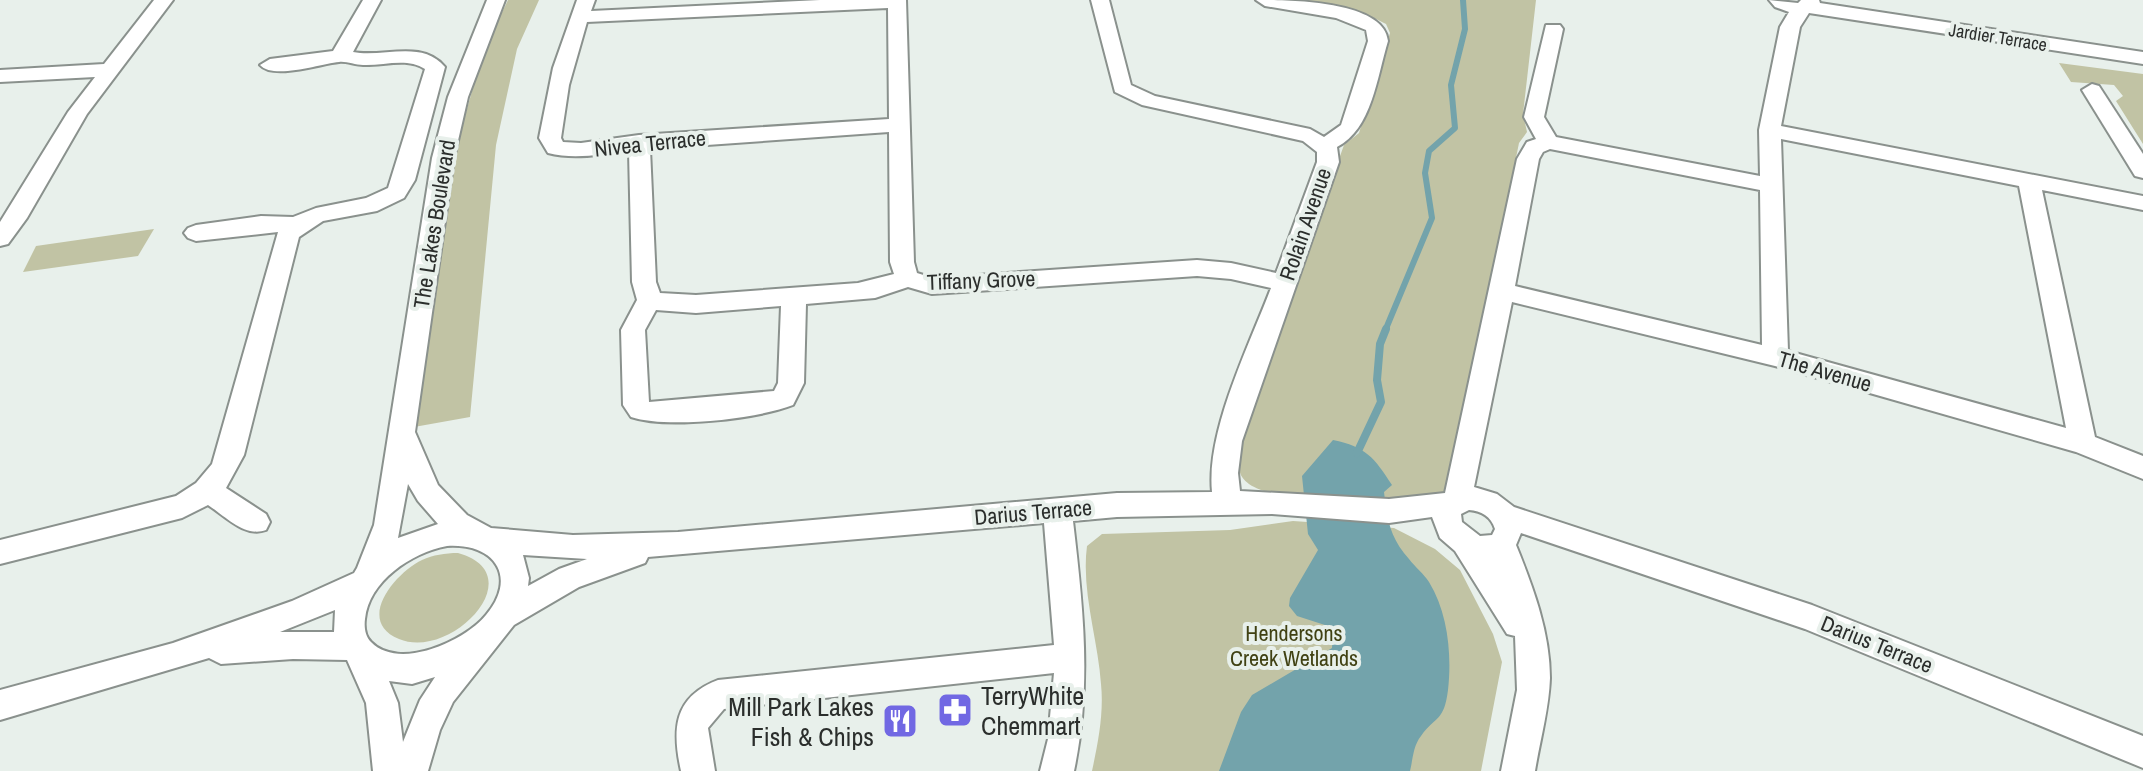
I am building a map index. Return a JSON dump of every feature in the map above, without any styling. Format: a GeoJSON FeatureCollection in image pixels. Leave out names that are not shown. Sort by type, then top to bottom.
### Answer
{"type":"FeatureCollection","features":[{"type":"Feature","properties":{"kind":"street"},"geometry":{"type":"LineString","coordinates":[[0,238],[19,213],[50,157],[107,70],[164,0]]}},
{"type":"Feature","properties":{"kind":"street"},"geometry":{"type":"LineString","coordinates":[[343,55],[343,48],[372,0]]}},
{"type":"Feature","properties":{"kind":"street","name":"The Lakes Boulevard"},"geometry":{"type":"LineString","coordinates":[[366,579],[388,525],[443,158],[458,97],[491,11],[502,0]]}},
{"type":"Feature","properties":{"kind":"street","name":"Rolain Avenue"},"geometry":{"type":"LineString","coordinates":[[1100,0],[1118,80],[1126,92],[1149,101],[1310,136],[1325,145],[1328,162],[1228,441],[1224,473],[1227,503]]}},
{"type":"Feature","properties":{"kind":"street"},"geometry":{"type":"LineString","coordinates":[[1265,0],[1361,20],[1377,31],[1378,41],[1351,126],[1344,135],[1325,145]]}},
{"type":"Feature","properties":{"kind":"street"},"geometry":{"type":"LineString","coordinates":[[582,8],[897,1]]}},
{"type":"Feature","properties":{"kind":"street","name":"Tiffany Grove"},"geometry":{"type":"LineString","coordinates":[[897,1],[902,262],[907,278],[932,286],[1197,268],[1231,271],[1285,283]]}},
{"type":"Feature","properties":{"kind":"street"},"geometry":{"type":"LineString","coordinates":[[1775,357],[1770,130],[1793,5]]}},
{"type":"Feature","properties":{"kind":"street","name":"Jardier Terrace"},"geometry":{"type":"LineString","coordinates":[[1793,5],[2143,58]]}},
{"type":"Feature","properties":{"kind":"street","name":"Nivea Terrace"},"geometry":{"type":"LineString","coordinates":[[582,8],[555,98],[551,141],[556,148],[573,151],[639,142],[900,125]]}},
{"type":"Feature","properties":{"kind":"street"},"geometry":{"type":"LineString","coordinates":[[1548,142],[1534,117],[1553,29]]}},
{"type":"Feature","properties":{"kind":"street"},"geometry":{"type":"LineString","coordinates":[[0,552],[182,506],[209,491],[218,481],[230,455],[285,242],[295,225],[311,215],[370,204],[397,192],[404,180],[435,67],[425,60],[367,60],[343,55],[270,65]]}},
{"type":"Feature","properties":{"kind":"street"},"geometry":{"type":"LineString","coordinates":[[0,76],[107,70]]}},
{"type":"Feature","properties":{"kind":"street"},"geometry":{"type":"LineString","coordinates":[[2092,90],[2143,171]]}},
{"type":"Feature","properties":{"kind":"street"},"geometry":{"type":"LineString","coordinates":[[1770,130],[2143,203]]}},
{"type":"Feature","properties":{"kind":"street"},"geometry":{"type":"LineString","coordinates":[[639,142],[644,282],[650,301]]}},
{"type":"Feature","properties":{"kind":"street"},"geometry":{"type":"LineString","coordinates":[[1456,502],[1473,437],[1528,159],[1535,147],[1548,142],[1771,185]]}},
{"type":"Feature","properties":{"kind":"street"},"geometry":{"type":"LineString","coordinates":[[2029,181],[2083,443]]}},
{"type":"Feature","properties":{"kind":"street"},"geometry":{"type":"LineString","coordinates":[[0,253],[13,235],[19,213]]}},
{"type":"Feature","properties":{"kind":"street"},"geometry":{"type":"LineString","coordinates":[[196,233],[261,224],[295,225]]}},
{"type":"Feature","properties":{"kind":"street"},"geometry":{"type":"LineString","coordinates":[[650,301],[696,304],[875,290],[907,278]]}},
{"type":"Feature","properties":{"kind":"street","name":"The Avenue"},"geometry":{"type":"LineString","coordinates":[[1502,291],[1775,357],[2083,443],[2143,468]]}},
{"type":"Feature","properties":{"kind":"street"},"geometry":{"type":"LineString","coordinates":[[650,301],[635,323],[633,339],[636,405],[640,410],[653,413],[768,404],[784,398],[791,383],[794,296]]}},
{"type":"Feature","properties":{"kind":"street","name":"The Lakes Boulevard"},"geometry":{"type":"LineString","coordinates":[[403,431],[421,487],[438,508],[481,537]]}},
{"type":"Feature","properties":{"kind":"street"},"geometry":{"type":"LineString","coordinates":[[1473,437],[1480,475],[1501,526],[1531,648],[1533,686],[1518,771]]}},
{"type":"Feature","properties":{"kind":"street"},"geometry":{"type":"LineString","coordinates":[[209,491],[256,522]]}},
{"type":"Feature","properties":{"kind":"street"},"geometry":{"type":"LineString","coordinates":[[1501,526],[1475,498],[1456,502],[1449,508],[1447,523],[1531,648]]}},
{"type":"Feature","properties":{"kind":"street","name":"Darius Terrace"},"geometry":{"type":"LineString","coordinates":[[481,537],[573,547],[678,544],[1057,510],[1300,503],[1389,511],[1456,502]]}},
{"type":"Feature","properties":{"kind":"street"},"geometry":{"type":"LineString","coordinates":[[1057,510],[1071,657],[1067,714],[1057,771]]}},
{"type":"Feature","properties":{"kind":"street","name":"Darius Terrace"},"geometry":{"type":"LineString","coordinates":[[1389,511],[1461,541]]}},
{"type":"Feature","properties":{"kind":"street"},"geometry":{"type":"LineString","coordinates":[[1461,541],[1485,549],[1501,526]]}},
{"type":"Feature","properties":{"kind":"street","name":"Darius Terrace"},"geometry":{"type":"LineString","coordinates":[[1501,526],[1606,549],[1812,618],[2143,752]]}},
{"type":"Feature","properties":{"kind":"street"},"geometry":{"type":"LineString","coordinates":[[0,705],[173,657],[301,611],[366,579],[392,555],[418,541],[445,534],[481,537],[507,553],[515,571],[514,593],[498,622],[441,694],[418,746],[411,771]]}},
{"type":"Feature","properties":{"kind":"street","name":"Darius Terrace"},"geometry":{"type":"LineString","coordinates":[[498,622],[569,578],[628,556],[678,544]]}},
{"type":"Feature","properties":{"kind":"street"},"geometry":{"type":"LineString","coordinates":[[366,579],[351,605],[347,627],[382,703],[390,771]]}},
{"type":"Feature","properties":{"kind":"street"},"geometry":{"type":"LineString","coordinates":[[173,657],[244,647],[359,653],[387,669],[414,670],[443,663],[471,649],[498,622]]}},
{"type":"Feature","properties":{"kind":"street"},"geometry":{"type":"LineString","coordinates":[[698,771],[690,729],[694,716],[703,704],[718,695],[1071,657]]}},
{"type":"Feature","properties":{"kind":"green space"},"geometry":{"type":"Polygon","coordinates":[[[508,0],[539,0],[517,49],[496,145],[470,417],[414,427],[455,151],[484,49],[508,0]]]}},
{"type":"Feature","properties":{"kind":"green space"},"geometry":{"type":"Polygon","coordinates":[[[1289,0],[1536,0],[1523,114],[1527,132],[1519,143],[1447,495],[1423,502],[1264,491],[1249,484],[1239,469],[1240,446],[1344,145],[1359,133],[1390,33],[1386,24],[1370,16],[1289,0]]]}},
{"type":"Feature","properties":{"kind":"green space"},"geometry":{"type":"Polygon","coordinates":[[[2059,63],[2143,74],[2143,144],[2116,101],[2123,96],[2114,85],[2071,82],[2059,63]]]}},
{"type":"Feature","properties":{"kind":"green space"},"geometry":{"type":"Polygon","coordinates":[[[154,229],[138,256],[23,272],[36,246],[154,229]]]}},
{"type":"Feature","properties":{"kind":"green space","name":"Hendersons Creek Wetlands"},"geometry":{"type":"Polygon","coordinates":[[[1293,521],[1394,528],[1435,549],[1460,570],[1493,634],[1502,662],[1481,771],[1092,771],[1102,695],[1086,580],[1087,546],[1102,534],[1230,530],[1293,521]]]}},
{"type":"Feature","properties":{"kind":"green space"},"geometry":{"type":"Polygon","coordinates":[[[458,553],[479,564],[488,578],[486,595],[476,612],[461,627],[441,638],[420,642],[399,639],[386,631],[380,621],[380,610],[391,586],[401,575],[426,558],[458,553]]]}},
{"type":"Feature","properties":{"kind":"water"},"geometry":{"type":"Polygon","coordinates":[[[1333,440],[1354,446],[1368,455],[1392,485],[1384,492],[1394,536],[1429,582],[1441,607],[1449,663],[1444,708],[1418,740],[1410,771],[1219,771],[1241,712],[1252,695],[1332,648],[1333,633],[1328,626],[1297,616],[1289,606],[1290,598],[1318,550],[1308,534],[1302,476],[1333,440]]]}},
{"type":"Feature","properties":{"kind":"waterway"},"geometry":{"type":"LineString","coordinates":[[1385,331],[1432,218],[1425,173],[1429,151],[1455,128],[1451,85],[1465,29],[1463,0]]}},
{"type":"Feature","properties":{"kind":"waterway"},"geometry":{"type":"LineString","coordinates":[[1357,453],[1381,402],[1377,380],[1380,344],[1386,329]]}},
{"type":"Feature","properties":{"kind":"place","name":"TerryWhite Chemmart"},"geometry":{"type":"Point","coordinates":[955,710]}},
{"type":"Feature","properties":{"kind":"place","name":"Mill Park Lakes Fish & Chips"},"geometry":{"type":"Point","coordinates":[900,721]}}]}
